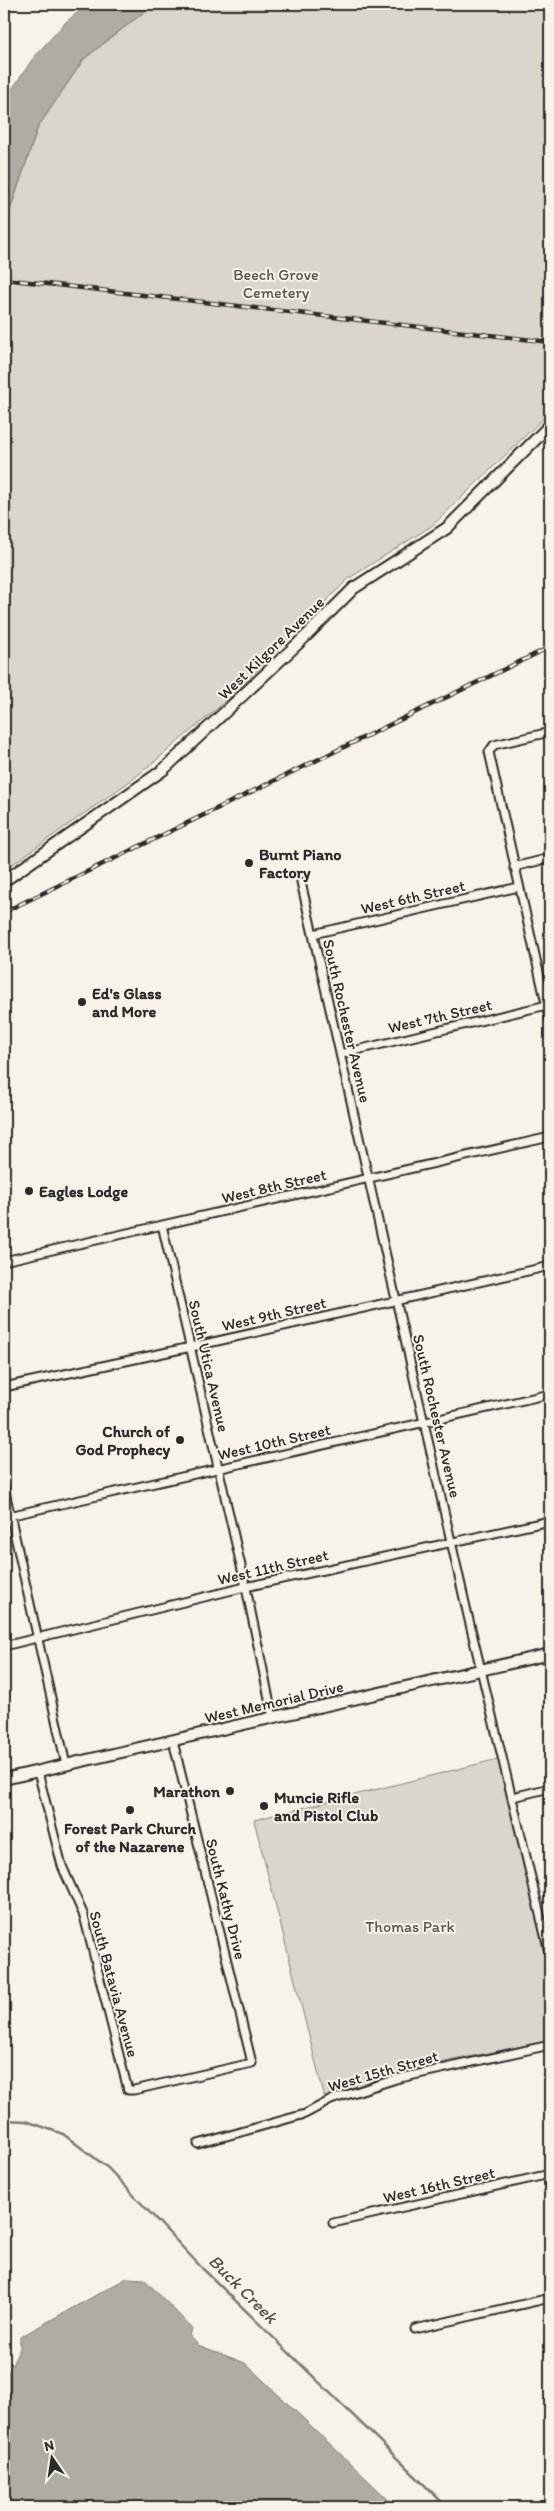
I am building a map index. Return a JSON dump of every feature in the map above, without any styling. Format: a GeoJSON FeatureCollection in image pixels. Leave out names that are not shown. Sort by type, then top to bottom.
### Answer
{"type":"FeatureCollection","features":[{"type":"Feature","properties":{"kind":"main road","name":"West Kilgore Avenue"},"geometry":{"type":"LineString","coordinates":[[4,882],[163,770],[306,637],[354,588],[446,528],[550,426]]}},
{"type":"Feature","properties":{"kind":"main road","name":"West Memorial Drive"},"geometry":{"type":"LineString","coordinates":[[4,1779],[550,1654]]}},
{"type":"Feature","properties":{"kind":"street"},"geometry":{"type":"LineString","coordinates":[[550,732],[494,745],[489,752],[514,867],[546,987],[550,1021]]}},
{"type":"Feature","properties":{"kind":"street"},"geometry":{"type":"LineString","coordinates":[[514,867],[550,858]]}},
{"type":"Feature","properties":{"kind":"street","name":"South Rochester Avenue"},"geometry":{"type":"LineString","coordinates":[[301,882],[480,1669],[550,1956]]}},
{"type":"Feature","properties":{"kind":"street","name":"West 6th Street"},"geometry":{"type":"LineString","coordinates":[[313,934],[519,887]]}},
{"type":"Feature","properties":{"kind":"street","name":"West 7th Street"},"geometry":{"type":"LineString","coordinates":[[340,1054],[547,1005]]}},
{"type":"Feature","properties":{"kind":"street","name":"West 8th Street"},"geometry":{"type":"LineString","coordinates":[[4,1261],[550,1137]]}},
{"type":"Feature","properties":{"kind":"street","name":"South Utica Avenue"},"geometry":{"type":"LineString","coordinates":[[162,1225],[273,1718]]}},
{"type":"Feature","properties":{"kind":"street","name":"West 9th Street"},"geometry":{"type":"LineString","coordinates":[[4,1387],[550,1266]]}},
{"type":"Feature","properties":{"kind":"street","name":"West 10th Street"},"geometry":{"type":"LineString","coordinates":[[7,1516],[550,1394]]}},
{"type":"Feature","properties":{"kind":"street"},"geometry":{"type":"LineString","coordinates":[[4,1487],[7,1516],[38,1638],[66,1765]]}},
{"type":"Feature","properties":{"kind":"street","name":"West 11th Street"},"geometry":{"type":"LineString","coordinates":[[4,1646],[245,1587],[550,1521]]}},
{"type":"Feature","properties":{"kind":"street","name":"South Kathy Drive"},"geometry":{"type":"LineString","coordinates":[[128,2090],[252,2063],[173,1741]]}},
{"type":"Feature","properties":{"kind":"street","name":"South Batavia Avenue"},"geometry":{"type":"LineString","coordinates":[[38,1772],[64,1874],[84,1916],[128,2090]]}},
{"type":"Feature","properties":{"kind":"street"},"geometry":{"type":"LineString","coordinates":[[513,1798],[550,1788]]}},
{"type":"Feature","properties":{"kind":"street"},"geometry":{"type":"LineString","coordinates":[[541,1916],[550,1914]]}},
{"type":"Feature","properties":{"kind":"street","name":"West 15th Street"},"geometry":{"type":"LineString","coordinates":[[198,2144],[305,2114],[331,2100],[396,2079],[550,2045]]}},
{"type":"Feature","properties":{"kind":"street","name":"West 16th Street"},"geometry":{"type":"LineString","coordinates":[[333,2223],[550,2174]]}},
{"type":"Feature","properties":{"kind":"street"},"geometry":{"type":"LineString","coordinates":[[415,2329],[550,2298]]}},
{"type":"Feature","properties":{"kind":"green space","name":"Beech Grove Cemetery"},"geometry":{"type":"Polygon","coordinates":[[[154,4],[550,4],[550,412],[433,525],[348,579],[234,694],[166,752],[133,779],[4,870],[4,229],[38,127],[84,59],[154,4]]]}},
{"type":"Feature","properties":{"kind":"green space","name":"Thomas Park"},"geometry":{"type":"Polygon","coordinates":[[[498,1759],[550,1972],[550,2040],[407,2071],[352,2088],[325,2099],[254,1820],[498,1759]]]}},
{"type":"Feature","properties":{"kind":"shaded area"},"geometry":{"type":"Polygon","coordinates":[[[88,4],[154,4],[84,59],[38,127],[4,228],[4,101],[34,57],[66,22],[88,4]]]}},
{"type":"Feature","properties":{"kind":"shaded area"},"geometry":{"type":"Polygon","coordinates":[[[127,2278],[144,2279],[192,2328],[190,2336],[198,2345],[245,2363],[396,2507],[4,2507],[4,2473],[8,2469],[4,2467],[4,2382],[20,2348],[20,2337],[127,2278]]]}},
{"type":"Feature","properties":{"kind":"waterway","name":"Buck Creek"},"geometry":{"type":"LineString","coordinates":[[4,2120],[26,2121],[63,2134],[108,2168],[202,2268],[447,2507]]}},
{"type":"Feature","properties":{"kind":"railway"},"geometry":{"type":"LineString","coordinates":[[4,279],[550,342]]}},
{"type":"Feature","properties":{"kind":"railway"},"geometry":{"type":"LineString","coordinates":[[4,912],[550,647]]}},
{"type":"Feature","properties":{"kind":"place","name":"Burnt Piano Factory"},"geometry":{"type":"Point","coordinates":[249,863]}},
{"type":"Feature","properties":{"kind":"place","name":"Ed's Glass and More"},"geometry":{"type":"Point","coordinates":[82,1002]}},
{"type":"Feature","properties":{"kind":"place","name":"Eagles Lodge"},"geometry":{"type":"Point","coordinates":[29,1191]}},
{"type":"Feature","properties":{"kind":"place","name":"Church of God Prophecy"},"geometry":{"type":"Point","coordinates":[180,1440]}},
{"type":"Feature","properties":{"kind":"place","name":"Marathon"},"geometry":{"type":"Point","coordinates":[230,1791]}},
{"type":"Feature","properties":{"kind":"place","name":"Muncie Rifle and Pistol Club"},"geometry":{"type":"Point","coordinates":[264,1806]}},
{"type":"Feature","properties":{"kind":"place","name":"Forest Park Church of the Nazarene"},"geometry":{"type":"Point","coordinates":[130,1810]}}]}
